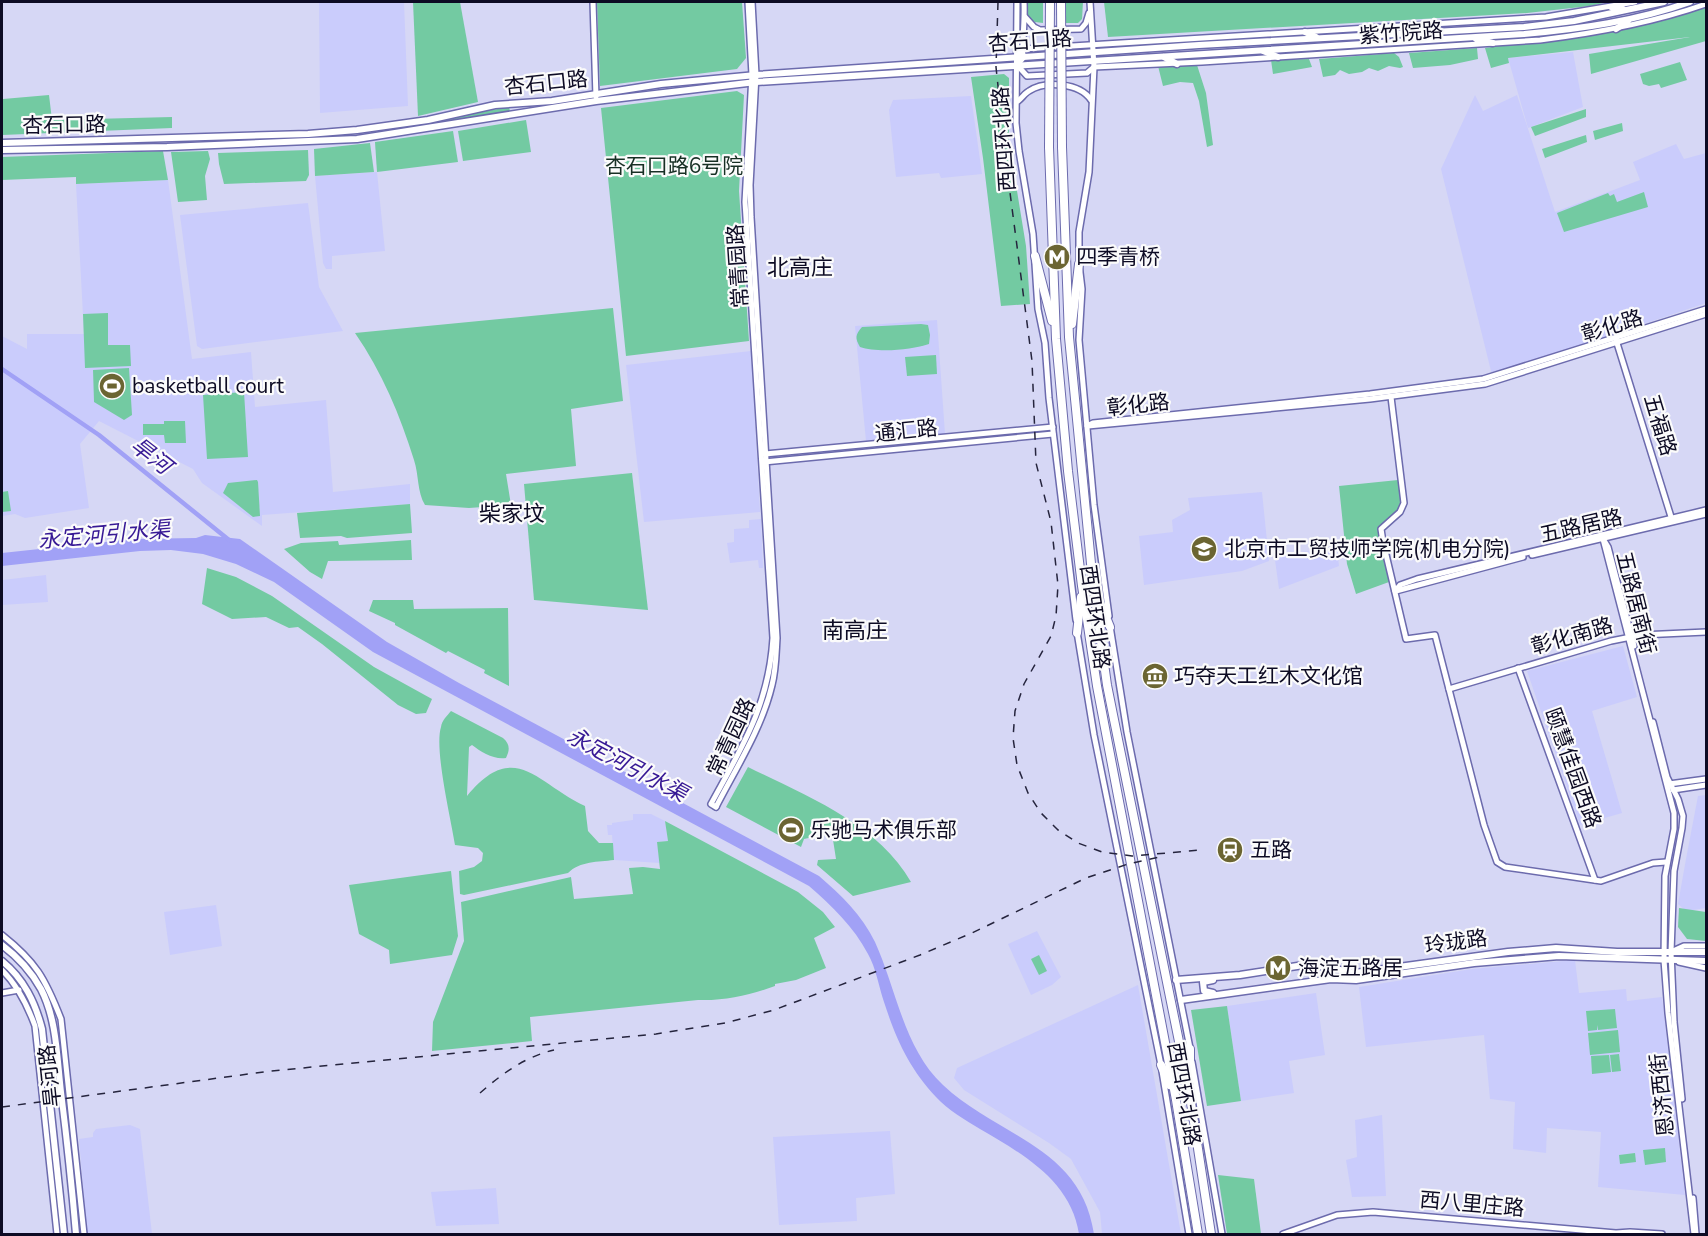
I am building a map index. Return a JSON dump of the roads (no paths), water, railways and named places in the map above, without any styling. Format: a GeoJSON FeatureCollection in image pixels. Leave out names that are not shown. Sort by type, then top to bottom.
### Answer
{"type":"FeatureCollection","features":[{"type":"Feature","properties":{"kind":"highway","name":"西四环北路"},"geometry":{"type":"LineString","coordinates":[[1050,2],[1049,147],[1056,339],[1068,471],[1097,686],[1176,1100],[1198,1234]]}},
{"type":"Feature","properties":{"kind":"highway","name":"西四环北路"},"geometry":{"type":"LineString","coordinates":[[1061,2],[1062,147],[1069,338],[1093,584],[1107,685],[1190,1096],[1211,1234]]}},
{"type":"Feature","properties":{"kind":"highway"},"geometry":{"type":"LineString","coordinates":[[1035,256],[1056,339]]}},
{"type":"Feature","properties":{"kind":"highway"},"geometry":{"type":"LineString","coordinates":[[1069,338],[1079,264]]}},
{"type":"Feature","properties":{"kind":"highway"},"geometry":{"type":"LineString","coordinates":[[1093,584],[1110,627]]}},
{"type":"Feature","properties":{"kind":"highway"},"geometry":{"type":"LineString","coordinates":[[1077,633],[1082,586]]}},
{"type":"Feature","properties":{"kind":"highway"},"geometry":{"type":"LineString","coordinates":[[1190,1049],[1190,1096]]}},
{"type":"Feature","properties":{"kind":"highway"},"geometry":{"type":"LineString","coordinates":[[1161,1065],[1176,1100]]}},
{"type":"Feature","properties":{"kind":"main road","name":"紫竹院路"},"geometry":{"type":"LineString","coordinates":[[1093,60],[1320,39],[1524,27],[1574,21],[1664,2]]}},
{"type":"Feature","properties":{"kind":"main road","name":"紫竹院路"},"geometry":{"type":"LineString","coordinates":[[1093,60],[1575,29],[1632,18],[1690,2]]}},
{"type":"Feature","properties":{"kind":"main road"},"geometry":{"type":"LineString","coordinates":[[1611,7],[1630,10]]}},
{"type":"Feature","properties":{"kind":"main road"},"geometry":{"type":"LineString","coordinates":[[1616,29],[1632,18]]}},
{"type":"Feature","properties":{"kind":"main road"},"geometry":{"type":"LineString","coordinates":[[1305,32],[1320,39]]}},
{"type":"Feature","properties":{"kind":"main road"},"geometry":{"type":"LineString","coordinates":[[1467,37],[1493,43]]}},
{"type":"Feature","properties":{"kind":"main road"},"geometry":{"type":"LineString","coordinates":[[1260,50],[1278,57]]}},
{"type":"Feature","properties":{"kind":"main road"},"geometry":{"type":"LineString","coordinates":[[1164,56],[1177,64]]}},
{"type":"Feature","properties":{"kind":"main road","name":"杏石口路"},"geometry":{"type":"LineString","coordinates":[[2,150],[190,146],[357,139],[596,98],[661,84],[754,75],[1019,61],[1093,60]]}},
{"type":"Feature","properties":{"kind":"main road","name":"杏石口路"},"geometry":{"type":"LineString","coordinates":[[2,143],[314,134],[428,120],[495,105],[1019,61]]}},
{"type":"Feature","properties":{"kind":"main road","name":"旱河路"},"geometry":{"type":"LineString","coordinates":[[2,945],[31,973],[50,1010],[57,1049],[76,1234]]}},
{"type":"Feature","properties":{"kind":"main road","name":"玲珑路"},"geometry":{"type":"LineString","coordinates":[[1176,980],[1240,975],[1310,964],[1355,973],[1508,952],[1556,948],[1707,952]]}},
{"type":"Feature","properties":{"kind":"main road","name":"玲珑路"},"geometry":{"type":"LineString","coordinates":[[1181,1000],[1331,979],[1356,980],[1525,958],[1559,956],[1707,961]]}},
{"type":"Feature","properties":{"kind":"main road","name":"旱河路"},"geometry":{"type":"LineString","coordinates":[[2,961],[26,988],[42,1029],[64,1233]]}},
{"type":"Feature","properties":{"kind":"main road"},"geometry":{"type":"LineString","coordinates":[[1225,994],[1207,993],[1204,991],[1203,982],[1240,975]]}},
{"type":"Feature","properties":{"kind":"street"},"geometry":{"type":"LineString","coordinates":[[593,2],[596,98]]}},
{"type":"Feature","properties":{"kind":"street","name":"常青园路"},"geometry":{"type":"LineString","coordinates":[[750,2],[754,83],[745,202],[765,454],[765,462],[773,628],[771,665],[760,709],[711,804],[716,807],[757,725],[773,678],[777,622],[765,462]]}},
{"type":"Feature","properties":{"kind":"street","name":"西四环北路"},"geometry":{"type":"LineString","coordinates":[[1017,2],[1019,61],[1016,123],[1018,150],[1033,234],[1037,299],[1045,343],[1077,633],[1094,735],[1161,1065],[1189,1234]]}},
{"type":"Feature","properties":{"kind":"street","name":"西四环北路"},"geometry":{"type":"LineString","coordinates":[[1019,61],[1023,49],[1024,2]]}},
{"type":"Feature","properties":{"kind":"street","name":"西四环北路"},"geometry":{"type":"LineString","coordinates":[[1090,2],[1094,45],[1089,172],[1079,232],[1082,289],[1079,349],[1087,426],[1110,627],[1126,732],[1181,1000],[1222,1234]]}},
{"type":"Feature","properties":{"kind":"street","name":"紫竹院路"},"geometry":{"type":"LineString","coordinates":[[1023,49],[1546,17],[1635,2]]}},
{"type":"Feature","properties":{"kind":"street","name":"紫竹院路"},"geometry":{"type":"LineString","coordinates":[[1093,60],[1177,64],[1540,40],[1616,29],[1660,19],[1707,4]]}},
{"type":"Feature","properties":{"kind":"street"},"geometry":{"type":"LineString","coordinates":[[1025,17],[1040,30],[1081,29],[1086,23],[1090,9]]}},
{"type":"Feature","properties":{"kind":"street"},"geometry":{"type":"LineString","coordinates":[[1017,10],[1022,31]]}},
{"type":"Feature","properties":{"kind":"street"},"geometry":{"type":"LineString","coordinates":[[1019,61],[1028,76],[1087,73],[1093,60]]}},
{"type":"Feature","properties":{"kind":"street"},"geometry":{"type":"LineString","coordinates":[[1018,102],[1028,91],[1056,86],[1082,90],[1091,100]]}},
{"type":"Feature","properties":{"kind":"street","name":"彰化路"},"geometry":{"type":"LineString","coordinates":[[1087,426],[1391,397],[1485,384],[1707,311]]}},
{"type":"Feature","properties":{"kind":"street","name":"彰化路"},"geometry":{"type":"LineString","coordinates":[[1087,426],[1093,423],[1370,394],[1483,379],[1616,340]]}},
{"type":"Feature","properties":{"kind":"street","name":"五福路"},"geometry":{"type":"LineString","coordinates":[[1616,340],[1672,520]]}},
{"type":"Feature","properties":{"kind":"street"},"geometry":{"type":"LineString","coordinates":[[1391,397],[1404,503],[1400,512],[1381,529],[1395,591],[1406,639],[1435,635],[1473,785],[1497,862],[1505,867],[1601,881],[1653,863],[1666,862]]}},
{"type":"Feature","properties":{"kind":"street","name":"通汇路"},"geometry":{"type":"LineString","coordinates":[[765,454],[1053,430]]}},
{"type":"Feature","properties":{"kind":"street","name":"通汇路"},"geometry":{"type":"LineString","coordinates":[[765,462],[1053,430]]}},
{"type":"Feature","properties":{"kind":"street","name":"五路居路"},"geometry":{"type":"LineString","coordinates":[[1395,591],[1521,557],[1707,512]]}},
{"type":"Feature","properties":{"kind":"street","name":"五路居南街"},"geometry":{"type":"LineString","coordinates":[[1602,537],[1608,547],[1668,784]]}},
{"type":"Feature","properties":{"kind":"street","name":"五路居南街"},"geometry":{"type":"LineString","coordinates":[[1602,537],[1671,791],[1675,822],[1666,862],[1664,906],[1667,952]]}},
{"type":"Feature","properties":{"kind":"street","name":"彰化南路"},"geometry":{"type":"LineString","coordinates":[[1449,689],[1611,641],[1631,637],[1707,632]]}},
{"type":"Feature","properties":{"kind":"street","name":"颐慧佳园西路"},"geometry":{"type":"LineString","coordinates":[[1518,668],[1595,880]]}},
{"type":"Feature","properties":{"kind":"street"},"geometry":{"type":"LineString","coordinates":[[1668,784],[1707,779]]}},
{"type":"Feature","properties":{"kind":"street"},"geometry":{"type":"LineString","coordinates":[[1671,791],[1707,785]]}},
{"type":"Feature","properties":{"kind":"street","name":"五路居南街"},"geometry":{"type":"LineString","coordinates":[[1667,952],[1674,871],[1683,823],[1678,799],[1671,791]]}},
{"type":"Feature","properties":{"kind":"street","name":"旱河路"},"geometry":{"type":"LineString","coordinates":[[2,935],[24,952],[39,971],[50,990],[61,1019],[84,1234]]}},
{"type":"Feature","properties":{"kind":"street","name":"玲珑路"},"geometry":{"type":"LineString","coordinates":[[1667,952],[1684,946],[1707,946]]}},
{"type":"Feature","properties":{"kind":"street","name":"恩济西街"},"geometry":{"type":"LineString","coordinates":[[1667,952],[1695,1234]]}},
{"type":"Feature","properties":{"kind":"street","name":"玲珑路"},"geometry":{"type":"LineString","coordinates":[[1668,961],[1707,968]]}},
{"type":"Feature","properties":{"kind":"street","name":"旱河路"},"geometry":{"type":"LineString","coordinates":[[2,970],[28,1005],[35,1026],[57,1234]]}},
{"type":"Feature","properties":{"kind":"street"},"geometry":{"type":"LineString","coordinates":[[2,993],[19,990]]}},
{"type":"Feature","properties":{"kind":"street"},"geometry":{"type":"LineString","coordinates":[[53,1202],[64,1233]]}},
{"type":"Feature","properties":{"kind":"street"},"geometry":{"type":"LineString","coordinates":[[76,1234],[80,1203]]}},
{"type":"Feature","properties":{"kind":"street","name":"西八里庄路"},"geometry":{"type":"LineString","coordinates":[[1283,1234],[1337,1215],[1372,1212],[1616,1233],[1662,1234]]}},
{"type":"Feature","properties":{"kind":"street","name":"西八里庄路"},"geometry":{"type":"LineString","coordinates":[[1292,1234],[1340,1218],[1372,1215],[1599,1234]]}},
{"type":"Feature","properties":{"kind":"water"},"geometry":{"type":"Polygon","coordinates":[[[205,535],[240,539],[387,642],[819,876],[850,906],[870,932],[910,1036],[930,1070],[943,1085],[965,1103],[1034,1146],[1055,1162],[1073,1181],[1086,1204],[1094,1234],[1079,1234],[1074,1215],[1066,1199],[1043,1171],[1012,1148],[951,1110],[927,1086],[911,1064],[893,1028],[868,954],[842,917],[809,886],[373,652],[274,582],[236,564],[203,554],[171,550],[140,551],[2,566],[2,553],[133,539],[196,538],[205,535]]]}},
{"type":"Feature","properties":{"kind":"waterway","name":"旱河"},"geometry":{"type":"LineString","coordinates":[[2,369],[99,435],[229,540]]}},
{"type":"Feature","properties":{"kind":"railway"},"geometry":{"type":"LineString","coordinates":[[998,2],[996,67],[1032,361],[1036,463],[1051,522],[1058,585],[1056,616],[1051,636],[1024,684],[1015,711],[1013,738],[1017,765],[1028,793],[1041,813],[1058,830],[1078,843],[1102,852],[1132,856],[1201,850]]}},
{"type":"Feature","properties":{"kind":"railway"},"geometry":{"type":"LineString","coordinates":[[2,1107],[271,1071],[656,1034],[725,1023],[774,1010],[920,955],[972,933],[1086,878],[1128,864],[1160,857]]}},
{"type":"Feature","properties":{"kind":"railway"},"geometry":{"type":"LineString","coordinates":[[480,1093],[514,1067],[554,1050]]}},
{"type":"Feature","properties":{"kind":"place","name":"四季青桥"},"geometry":{"type":"Point","coordinates":[1057,257]}},
{"type":"Feature","properties":{"kind":"place","name":"basketball court"},"geometry":{"type":"Point","coordinates":[112,386]}},
{"type":"Feature","properties":{"kind":"place","name":"北京市工贸技师学院(机电分院)"},"geometry":{"type":"Point","coordinates":[1204,549]}},
{"type":"Feature","properties":{"kind":"place","name":"巧夺天工红木文化馆"},"geometry":{"type":"Point","coordinates":[1155,676]}},
{"type":"Feature","properties":{"kind":"place","name":"乐驰马术俱乐部"},"geometry":{"type":"Point","coordinates":[791,830]}},
{"type":"Feature","properties":{"kind":"place","name":"五路"},"geometry":{"type":"Point","coordinates":[1230,850]}},
{"type":"Feature","properties":{"kind":"place","name":"海淀五路居"},"geometry":{"type":"Point","coordinates":[1278,968]}},
{"type":"Feature","properties":{"kind":"district","name":"北高庄"},"geometry":{"type":"Point","coordinates":[800,268]}},
{"type":"Feature","properties":{"kind":"district","name":"柴家坟"},"geometry":{"type":"Point","coordinates":[512,514]}},
{"type":"Feature","properties":{"kind":"district","name":"南高庄"},"geometry":{"type":"Point","coordinates":[855,631]}},
{"type":"Feature","properties":{"kind":"park label","name":"杏石口路6号院"},"geometry":{"type":"Point","coordinates":[674,166]}},
{"type":"Feature","properties":{"kind":"water label","name":"永定河引水渠"},"geometry":{"type":"Point","coordinates":[104,535]}},
{"type":"Feature","properties":{"kind":"water label","name":"永定河引水渠"},"geometry":{"type":"Point","coordinates":[627,765]}}]}
